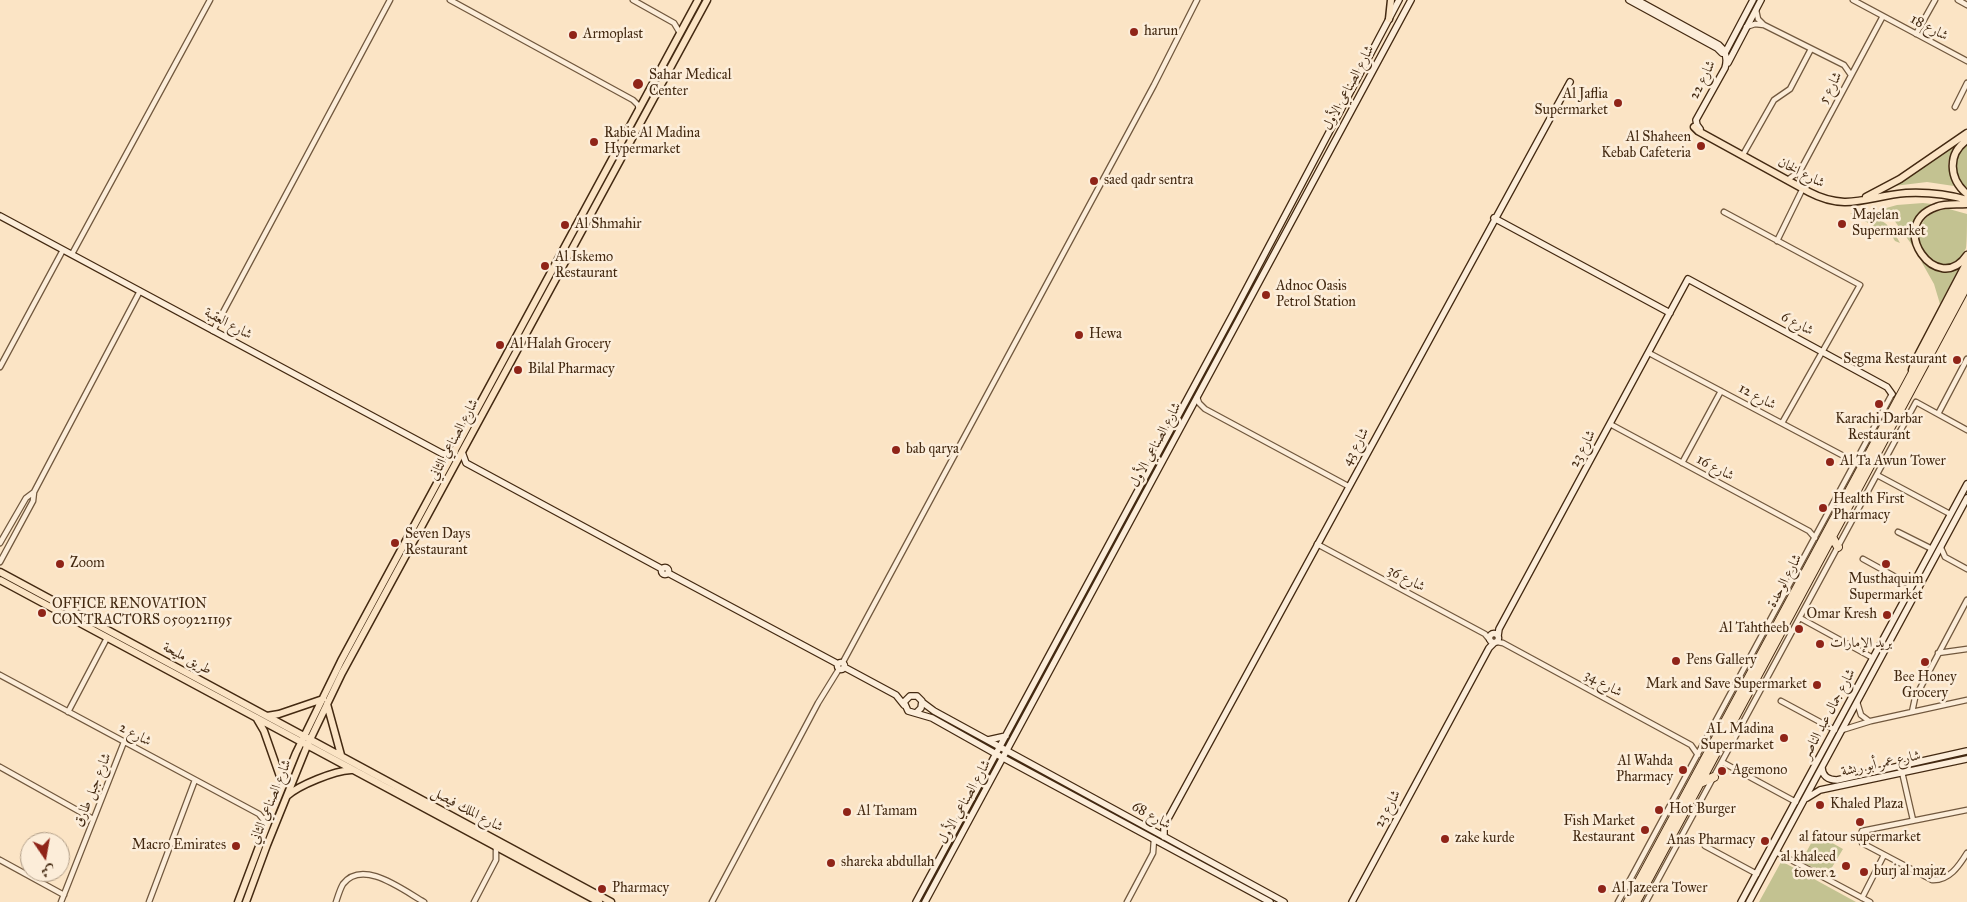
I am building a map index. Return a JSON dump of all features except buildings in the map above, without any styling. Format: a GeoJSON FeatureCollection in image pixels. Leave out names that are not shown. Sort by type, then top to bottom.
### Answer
{"type":"FeatureCollection","features":[{"type":"Feature","properties":{"kind":"highway","name":"شارع الوحدة"},"geometry":{"type":"LineString","coordinates":[[1628,902],[1828,527],[1967,272]]}},
{"type":"Feature","properties":{"kind":"highway","name":"شارع الوحدة"},"geometry":{"type":"LineString","coordinates":[[1636,902],[1967,286]]}},
{"type":"Feature","properties":{"kind":"highway"},"geometry":{"type":"LineString","coordinates":[[1866,443],[1876,439]]}},
{"type":"Feature","properties":{"kind":"highway"},"geometry":{"type":"LineString","coordinates":[[1816,534],[1828,527]]}},
{"type":"Feature","properties":{"kind":"highway"},"geometry":{"type":"LineString","coordinates":[[1832,536],[1838,547]]}},
{"type":"Feature","properties":{"kind":"highway"},"geometry":{"type":"LineString","coordinates":[[1741,674],[1743,685]]}},
{"type":"Feature","properties":{"kind":"highway"},"geometry":{"type":"LineString","coordinates":[[1728,731],[1732,744]]}},
{"type":"Feature","properties":{"kind":"highway"},"geometry":{"type":"LineString","coordinates":[[1703,745],[1712,743]]}},
{"type":"Feature","properties":{"kind":"highway"},"geometry":{"type":"LineString","coordinates":[[1699,784],[1706,779],[1714,777]]}},
{"type":"Feature","properties":{"kind":"highway"},"geometry":{"type":"LineString","coordinates":[[1662,821],[1672,818]]}},
{"type":"Feature","properties":{"kind":"main road","name":"شارع الصناعي الثاني"},"geometry":{"type":"LineString","coordinates":[[238,902],[283,785],[307,737],[456,464],[458,452],[698,0]]}},
{"type":"Feature","properties":{"kind":"main road","name":"شارع الصناعي الثاني"},"geometry":{"type":"LineString","coordinates":[[325,702],[355,635],[448,465],[458,452],[706,0]]}},
{"type":"Feature","properties":{"kind":"main road"},"geometry":{"type":"LineString","coordinates":[[1389,19],[1391,0]]}},
{"type":"Feature","properties":{"kind":"main road","name":"شارع الخان"},"geometry":{"type":"LineString","coordinates":[[1697,128],[1790,178],[1832,197],[1849,199],[1914,189],[1941,190],[1967,197]]}},
{"type":"Feature","properties":{"kind":"main road","name":"شارع الخان"},"geometry":{"type":"LineString","coordinates":[[1697,128],[1706,136],[1825,199],[1855,202],[1896,194],[1923,193],[1967,197]]}},
{"type":"Feature","properties":{"kind":"main road"},"geometry":{"type":"LineString","coordinates":[[1866,197],[1900,179],[1967,133]]}},
{"type":"Feature","properties":{"kind":"main road"},"geometry":{"type":"LineString","coordinates":[[1967,140],[1956,151],[1952,166],[1957,182],[1967,197]]}},
{"type":"Feature","properties":{"kind":"main road"},"geometry":{"type":"LineString","coordinates":[[1967,204],[1939,206],[1928,211],[1917,224],[1915,236],[1917,248],[1921,255],[1934,265],[1941,267],[1952,266],[1962,261],[1967,254]]}},
{"type":"Feature","properties":{"kind":"main road"},"geometry":{"type":"LineString","coordinates":[[1911,376],[1914,361],[1967,262]]}},
{"type":"Feature","properties":{"kind":"main road","name":"طريق مليحة"},"geometry":{"type":"LineString","coordinates":[[0,571],[307,737]]}},
{"type":"Feature","properties":{"kind":"main road","name":"طريق مليحة"},"geometry":{"type":"LineString","coordinates":[[0,580],[304,744]]}},
{"type":"Feature","properties":{"kind":"main road"},"geometry":{"type":"LineString","coordinates":[[267,716],[325,702],[341,755]]}},
{"type":"Feature","properties":{"kind":"main road"},"geometry":{"type":"LineString","coordinates":[[256,718],[264,731],[283,785]]}},
{"type":"Feature","properties":{"kind":"main road","name":"شارع الملك فيصل"},"geometry":{"type":"LineString","coordinates":[[307,737],[612,902]]}},
{"type":"Feature","properties":{"kind":"main road","name":"شارع الصناعي الثاني"},"geometry":{"type":"LineString","coordinates":[[246,902],[304,744]]}},
{"type":"Feature","properties":{"kind":"main road","name":"شارع الملك فيصل"},"geometry":{"type":"LineString","coordinates":[[304,744],[599,902]]}},
{"type":"Feature","properties":{"kind":"main road"},"geometry":{"type":"LineString","coordinates":[[286,797],[302,786],[340,772],[352,770]]}},
{"type":"Feature","properties":{"kind":"street"},"geometry":{"type":"LineString","coordinates":[[72,254],[210,0]]}},
{"type":"Feature","properties":{"kind":"street"},"geometry":{"type":"LineString","coordinates":[[213,330],[390,0]]}},
{"type":"Feature","properties":{"kind":"street"},"geometry":{"type":"LineString","coordinates":[[450,0],[633,100],[638,104],[639,111]]}},
{"type":"Feature","properties":{"kind":"street"},"geometry":{"type":"LineString","coordinates":[[633,0],[674,23],[680,32]]}},
{"type":"Feature","properties":{"kind":"street"},"geometry":{"type":"LineString","coordinates":[[712,902],[1154,85],[1197,0]]}},
{"type":"Feature","properties":{"kind":"street","name":"شارع الصناعي الأول"},"geometry":{"type":"LineString","coordinates":[[916,902],[1233,314],[1399,0]]}},
{"type":"Feature","properties":{"kind":"street","name":"شارع الصناعي الأول"},"geometry":{"type":"LineString","coordinates":[[925,902],[1411,0]]}},
{"type":"Feature","properties":{"kind":"street","name":"شارع 22"},"geometry":{"type":"LineString","coordinates":[[1629,0],[1717,48],[1724,54]]}},
{"type":"Feature","properties":{"kind":"street","name":"شارع 22"},"geometry":{"type":"LineString","coordinates":[[1636,0],[1719,44],[1727,60],[1726,68],[1697,118],[1697,128]]}},
{"type":"Feature","properties":{"kind":"street"},"geometry":{"type":"LineString","coordinates":[[1724,54],[1753,0]]}},
{"type":"Feature","properties":{"kind":"street"},"geometry":{"type":"LineString","coordinates":[[1726,68],[1761,0]]}},
{"type":"Feature","properties":{"kind":"street","name":"شارع 18"},"geometry":{"type":"LineString","coordinates":[[1853,0],[1967,61]]}},
{"type":"Feature","properties":{"kind":"street"},"geometry":{"type":"LineString","coordinates":[[1916,34],[1935,0]]}},
{"type":"Feature","properties":{"kind":"street"},"geometry":{"type":"LineString","coordinates":[[1958,0],[1967,5]]}},
{"type":"Feature","properties":{"kind":"street"},"geometry":{"type":"LineString","coordinates":[[1756,10],[1758,19],[1764,25],[1844,65],[1857,64]]}},
{"type":"Feature","properties":{"kind":"street","name":"شارع 5"},"geometry":{"type":"LineString","coordinates":[[1800,172],[1883,16]]}},
{"type":"Feature","properties":{"kind":"street"},"geometry":{"type":"LineString","coordinates":[[674,23],[681,23],[687,20]]}},
{"type":"Feature","properties":{"kind":"street"},"geometry":{"type":"LineString","coordinates":[[1746,28],[1755,24],[1764,25]]}},
{"type":"Feature","properties":{"kind":"street"},"geometry":{"type":"LineString","coordinates":[[1744,153],[1772,103],[1790,89],[1811,49]]}},
{"type":"Feature","properties":{"kind":"street","name":"شارع 22"},"geometry":{"type":"LineString","coordinates":[[1697,128],[1694,122],[1723,66],[1724,54]]}},
{"type":"Feature","properties":{"kind":"street"},"geometry":{"type":"LineString","coordinates":[[1844,65],[1851,76]]}},
{"type":"Feature","properties":{"kind":"street","name":"شارع 43"},"geometry":{"type":"LineString","coordinates":[[1155,832],[1164,826],[1252,667],[1348,486],[1570,82]]}},
{"type":"Feature","properties":{"kind":"street"},"geometry":{"type":"LineString","coordinates":[[1954,107],[1967,84]]}},
{"type":"Feature","properties":{"kind":"street"},"geometry":{"type":"LineString","coordinates":[[633,100],[645,99]]}},
{"type":"Feature","properties":{"kind":"street"},"geometry":{"type":"LineString","coordinates":[[1790,178],[1800,172],[1801,183]]}},
{"type":"Feature","properties":{"kind":"street"},"geometry":{"type":"LineString","coordinates":[[1777,241],[1801,192]]}},
{"type":"Feature","properties":{"kind":"street"},"geometry":{"type":"LineString","coordinates":[[1724,212],[1860,285],[1782,423]]}},
{"type":"Feature","properties":{"kind":"street","name":"شارع العقبة"},"geometry":{"type":"LineString","coordinates":[[0,216],[443,454]]}},
{"type":"Feature","properties":{"kind":"street"},"geometry":{"type":"LineString","coordinates":[[1494,218],[1670,313]]}},
{"type":"Feature","properties":{"kind":"street"},"geometry":{"type":"LineString","coordinates":[[0,368],[63,250]]}},
{"type":"Feature","properties":{"kind":"street","name":"شارع 23"},"geometry":{"type":"LineString","coordinates":[[1352,902],[1688,279]]}},
{"type":"Feature","properties":{"kind":"street","name":"شارع 6"},"geometry":{"type":"LineString","coordinates":[[1688,279],[1887,387],[1892,394]]}},
{"type":"Feature","properties":{"kind":"street"},"geometry":{"type":"LineString","coordinates":[[0,543],[24,501],[34,492],[140,291]]}},
{"type":"Feature","properties":{"kind":"street","name":"شارع 12"},"geometry":{"type":"LineString","coordinates":[[1649,353],[1855,462]]}},
{"type":"Feature","properties":{"kind":"street"},"geometry":{"type":"LineString","coordinates":[[1938,414],[1967,360]]}},
{"type":"Feature","properties":{"kind":"street"},"geometry":{"type":"LineString","coordinates":[[1682,463],[1721,391]]}},
{"type":"Feature","properties":{"kind":"street"},"geometry":{"type":"LineString","coordinates":[[1618,902],[1892,394]]}},
{"type":"Feature","properties":{"kind":"street"},"geometry":{"type":"LineString","coordinates":[[1197,397],[1205,409]]}},
{"type":"Feature","properties":{"kind":"street"},"geometry":{"type":"LineString","coordinates":[[1646,902],[1916,402],[1966,428]]}},
{"type":"Feature","properties":{"kind":"street"},"geometry":{"type":"LineString","coordinates":[[1190,408],[1205,409],[1348,486]]}},
{"type":"Feature","properties":{"kind":"street","name":"شارع 16"},"geometry":{"type":"LineString","coordinates":[[1610,424],[1816,534]]}},
{"type":"Feature","properties":{"kind":"street"},"geometry":{"type":"LineString","coordinates":[[448,465],[443,454],[458,452],[466,463],[662,570],[663,574],[668,573],[896,695],[910,712],[917,712],[921,708],[922,702],[916,696],[896,695]]}},
{"type":"Feature","properties":{"kind":"street"},"geometry":{"type":"LineString","coordinates":[[456,464],[466,463]]}},
{"type":"Feature","properties":{"kind":"street"},"geometry":{"type":"LineString","coordinates":[[1877,475],[1950,514]]}},
{"type":"Feature","properties":{"kind":"street","name":"شارع جمال عبد الناصر"},"geometry":{"type":"LineString","coordinates":[[1741,902],[1967,484]]}},
{"type":"Feature","properties":{"kind":"street"},"geometry":{"type":"LineString","coordinates":[[0,562],[33,501],[34,492]]}},
{"type":"Feature","properties":{"kind":"street","name":"شارع جمال عبد الناصر"},"geometry":{"type":"LineString","coordinates":[[1749,902],[1967,498]]}},
{"type":"Feature","properties":{"kind":"street"},"geometry":{"type":"LineString","coordinates":[[1898,532],[1932,549]]}},
{"type":"Feature","properties":{"kind":"street","name":"شارع 36"},"geometry":{"type":"LineString","coordinates":[[1317,544],[1494,638]]}},
{"type":"Feature","properties":{"kind":"street"},"geometry":{"type":"LineString","coordinates":[[1941,548],[1945,557],[1967,569]]}},
{"type":"Feature","properties":{"kind":"street"},"geometry":{"type":"LineString","coordinates":[[1934,560],[1945,557]]}},
{"type":"Feature","properties":{"kind":"street"},"geometry":{"type":"LineString","coordinates":[[1862,559],[1912,586]]}},
{"type":"Feature","properties":{"kind":"street"},"geometry":{"type":"LineString","coordinates":[[1907,610],[1904,608],[1908,593]]}},
{"type":"Feature","properties":{"kind":"street"},"geometry":{"type":"LineString","coordinates":[[1912,712],[1915,698],[1967,600]]}},
{"type":"Feature","properties":{"kind":"street"},"geometry":{"type":"LineString","coordinates":[[1800,618],[1873,658]]}},
{"type":"Feature","properties":{"kind":"street"},"geometry":{"type":"LineString","coordinates":[[1883,653],[1891,634],[1887,632]]}},
{"type":"Feature","properties":{"kind":"street"},"geometry":{"type":"LineString","coordinates":[[68,712],[107,638]]}},
{"type":"Feature","properties":{"kind":"street","name":"شارع 34"},"geometry":{"type":"LineString","coordinates":[[1494,638],[1691,745],[1698,755]]}},
{"type":"Feature","properties":{"kind":"street"},"geometry":{"type":"LineString","coordinates":[[1938,654],[1967,650]]}},
{"type":"Feature","properties":{"kind":"street","name":"شارع 2"},"geometry":{"type":"LineString","coordinates":[[0,675],[259,814],[267,824]]}},
{"type":"Feature","properties":{"kind":"street"},"geometry":{"type":"LineString","coordinates":[[904,705],[910,696]]}},
{"type":"Feature","properties":{"kind":"street"},"geometry":{"type":"LineString","coordinates":[[1842,730],[1871,721],[1967,700]]}},
{"type":"Feature","properties":{"kind":"street"},"geometry":{"type":"LineString","coordinates":[[1781,701],[1834,730]]}},
{"type":"Feature","properties":{"kind":"street","name":"شارع 68"},"geometry":{"type":"LineString","coordinates":[[922,702],[934,711],[1019,758],[1284,902]]}},
{"type":"Feature","properties":{"kind":"street"},"geometry":{"type":"LineString","coordinates":[[1857,702],[1860,715],[1871,721]]}},
{"type":"Feature","properties":{"kind":"street","name":"شارع 68"},"geometry":{"type":"LineString","coordinates":[[917,712],[932,718],[1270,902]]}},
{"type":"Feature","properties":{"kind":"street"},"geometry":{"type":"LineString","coordinates":[[988,740],[1006,736]]}},
{"type":"Feature","properties":{"kind":"street"},"geometry":{"type":"LineString","coordinates":[[1012,740],[1019,758]]}},
{"type":"Feature","properties":{"kind":"street","name":"شارع جبل طارق"},"geometry":{"type":"LineString","coordinates":[[61,902],[124,742]]}},
{"type":"Feature","properties":{"kind":"street","name":"شارع 34"},"geometry":{"type":"LineString","coordinates":[[1691,745],[1703,745]]}},
{"type":"Feature","properties":{"kind":"street"},"geometry":{"type":"LineString","coordinates":[[985,748],[992,763]]}},
{"type":"Feature","properties":{"kind":"street","name":"شارع عمر أبو ريشة"},"geometry":{"type":"LineString","coordinates":[[1822,767],[1824,775],[1834,780],[1967,751]]}},
{"type":"Feature","properties":{"kind":"street","name":"شارع عمر أبو ريشة"},"geometry":{"type":"LineString","coordinates":[[1804,801],[1817,792],[1967,759]]}},
{"type":"Feature","properties":{"kind":"street"},"geometry":{"type":"LineString","coordinates":[[1722,762],[1796,802]]}},
{"type":"Feature","properties":{"kind":"street"},"geometry":{"type":"LineString","coordinates":[[996,771],[1005,765],[1014,764]]}},
{"type":"Feature","properties":{"kind":"street"},"geometry":{"type":"LineString","coordinates":[[1870,780],[1871,775],[1887,772],[1892,767]]}},
{"type":"Feature","properties":{"kind":"street"},"geometry":{"type":"LineString","coordinates":[[0,768],[93,819]]}},
{"type":"Feature","properties":{"kind":"street"},"geometry":{"type":"LineString","coordinates":[[1902,772],[1913,820]]}},
{"type":"Feature","properties":{"kind":"street"},"geometry":{"type":"LineString","coordinates":[[149,902],[195,780]]}},
{"type":"Feature","properties":{"kind":"street"},"geometry":{"type":"LineString","coordinates":[[1967,810],[1866,830],[1860,835],[1861,841],[1884,855],[1926,878],[1937,880],[1958,867],[1967,853]]}},
{"type":"Feature","properties":{"kind":"street"},"geometry":{"type":"LineString","coordinates":[[259,814],[272,812]]}},
{"type":"Feature","properties":{"kind":"street","name":"شارع 43"},"geometry":{"type":"LineString","coordinates":[[1164,826],[1164,837]]}},
{"type":"Feature","properties":{"kind":"street"},"geometry":{"type":"LineString","coordinates":[[1127,902],[1153,853],[1154,839]]}},
{"type":"Feature","properties":{"kind":"street"},"geometry":{"type":"LineString","coordinates":[[1153,853],[1167,846]]}},
{"type":"Feature","properties":{"kind":"street"},"geometry":{"type":"LineString","coordinates":[[1705,846],[1757,874],[1758,879],[1752,890],[1755,892]]}},
{"type":"Feature","properties":{"kind":"street"},"geometry":{"type":"LineString","coordinates":[[474,902],[496,860],[496,847]]}},
{"type":"Feature","properties":{"kind":"street"},"geometry":{"type":"LineString","coordinates":[[1776,852],[1870,902]]}},
{"type":"Feature","properties":{"kind":"street"},"geometry":{"type":"LineString","coordinates":[[496,860],[508,853]]}},
{"type":"Feature","properties":{"kind":"street"},"geometry":{"type":"LineString","coordinates":[[1862,898],[1884,855]]}},
{"type":"Feature","properties":{"kind":"street"},"geometry":{"type":"LineString","coordinates":[[0,860],[64,895]]}},
{"type":"Feature","properties":{"kind":"street"},"geometry":{"type":"LineString","coordinates":[[336,902],[346,881],[360,874],[367,873],[424,902]]}},
{"type":"Feature","properties":{"kind":"shaded area"},"geometry":{"type":"Polygon","coordinates":[[[1954,144],[1948,162],[1954,186],[1927,182],[1894,186],[1954,144]]]}},
{"type":"Feature","properties":{"kind":"shaded area"},"geometry":{"type":"Polygon","coordinates":[[[1967,144],[1967,188],[1956,172],[1956,160],[1967,144]]]}},
{"type":"Feature","properties":{"kind":"shaded area"},"geometry":{"type":"Polygon","coordinates":[[[1932,204],[1918,217],[1912,232],[1912,245],[1894,220],[1879,210],[1897,205],[1932,204]]]}},
{"type":"Feature","properties":{"kind":"shaded area"},"geometry":{"type":"Polygon","coordinates":[[[1949,209],[1967,214],[1966,248],[1955,262],[1937,264],[1928,259],[1922,251],[1919,240],[1920,229],[1925,220],[1934,212],[1949,209]]]}},
{"type":"Feature","properties":{"kind":"shaded area"},"geometry":{"type":"Polygon","coordinates":[[[1850,213],[1859,213],[1880,220],[1891,229],[1900,243],[1895,241],[1892,236],[1850,213]]]}},
{"type":"Feature","properties":{"kind":"shaded area"},"geometry":{"type":"Polygon","coordinates":[[[1921,261],[1935,269],[1959,268],[1940,304],[1934,284],[1921,261]]]}},
{"type":"Feature","properties":{"kind":"shaded area"},"geometry":{"type":"Polygon","coordinates":[[[1816,834],[1843,849],[1828,874],[1801,862],[1816,834]]]}},
{"type":"Feature","properties":{"kind":"shaded area"},"geometry":{"type":"Polygon","coordinates":[[[1781,862],[1783,862],[1856,902],[1759,902],[1781,862]]]}},
{"type":"Feature","properties":{"kind":"place","name":"harun"},"geometry":{"type":"Point","coordinates":[1134,32]}},
{"type":"Feature","properties":{"kind":"place","name":"Armoplast"},"geometry":{"type":"Point","coordinates":[573,35]}},
{"type":"Feature","properties":{"kind":"place","name":"Sahar Medical Center"},"geometry":{"type":"Point","coordinates":[638,84]}},
{"type":"Feature","properties":{"kind":"place","name":"Al Jaflia Supermarket"},"geometry":{"type":"Point","coordinates":[1618,103]}},
{"type":"Feature","properties":{"kind":"place","name":"Rabie Al Madina Hypermarket"},"geometry":{"type":"Point","coordinates":[594,142]}},
{"type":"Feature","properties":{"kind":"place","name":"Al Shaheen Kebab Cafeteria"},"geometry":{"type":"Point","coordinates":[1701,146]}},
{"type":"Feature","properties":{"kind":"place","name":"saed qadr sentra"},"geometry":{"type":"Point","coordinates":[1094,181]}},
{"type":"Feature","properties":{"kind":"place","name":"Majelan Supermarket"},"geometry":{"type":"Point","coordinates":[1842,224]}},
{"type":"Feature","properties":{"kind":"place","name":"Al Shmahir"},"geometry":{"type":"Point","coordinates":[565,225]}},
{"type":"Feature","properties":{"kind":"place","name":"Al Iskemo Restaurant"},"geometry":{"type":"Point","coordinates":[545,266]}},
{"type":"Feature","properties":{"kind":"place","name":"Adnoc Oasis Petrol Station"},"geometry":{"type":"Point","coordinates":[1266,295]}},
{"type":"Feature","properties":{"kind":"place","name":"Hewa"},"geometry":{"type":"Point","coordinates":[1079,335]}},
{"type":"Feature","properties":{"kind":"place","name":"Al Halah Grocery"},"geometry":{"type":"Point","coordinates":[500,345]}},
{"type":"Feature","properties":{"kind":"place","name":"Segma Restaurant"},"geometry":{"type":"Point","coordinates":[1957,360]}},
{"type":"Feature","properties":{"kind":"place","name":"Bilal Pharmacy"},"geometry":{"type":"Point","coordinates":[518,370]}},
{"type":"Feature","properties":{"kind":"place","name":"Karachi Darbar Restaurant"},"geometry":{"type":"Point","coordinates":[1879,404]}},
{"type":"Feature","properties":{"kind":"place","name":"bab qarya"},"geometry":{"type":"Point","coordinates":[896,450]}},
{"type":"Feature","properties":{"kind":"place","name":"Al Ta Awun Tower"},"geometry":{"type":"Point","coordinates":[1830,462]}},
{"type":"Feature","properties":{"kind":"place","name":"Health First Pharmacy"},"geometry":{"type":"Point","coordinates":[1823,508]}},
{"type":"Feature","properties":{"kind":"place","name":"Seven Days Restaurant"},"geometry":{"type":"Point","coordinates":[395,543]}},
{"type":"Feature","properties":{"kind":"place","name":"Zoom"},"geometry":{"type":"Point","coordinates":[60,564]}},
{"type":"Feature","properties":{"kind":"place","name":"Musthaquim Supermarket"},"geometry":{"type":"Point","coordinates":[1886,564]}},
{"type":"Feature","properties":{"kind":"place","name":"OFFICE RENOVATION CONTRACTORS 0509221195"},"geometry":{"type":"Point","coordinates":[42,613]}},
{"type":"Feature","properties":{"kind":"place","name":"Omar Kresh"},"geometry":{"type":"Point","coordinates":[1887,615]}},
{"type":"Feature","properties":{"kind":"place","name":"Al Tahtheeb"},"geometry":{"type":"Point","coordinates":[1799,629]}},
{"type":"Feature","properties":{"kind":"place","name":"بريد الإمارات"},"geometry":{"type":"Point","coordinates":[1820,644]}},
{"type":"Feature","properties":{"kind":"place","name":"Pens Gallery"},"geometry":{"type":"Point","coordinates":[1676,661]}},
{"type":"Feature","properties":{"kind":"place","name":"Bee Honey Grocery"},"geometry":{"type":"Point","coordinates":[1925,662]}},
{"type":"Feature","properties":{"kind":"place","name":"Mark and Save Supermarket"},"geometry":{"type":"Point","coordinates":[1817,685]}},
{"type":"Feature","properties":{"kind":"place","name":"AL Madina Supermarket"},"geometry":{"type":"Point","coordinates":[1784,738]}},
{"type":"Feature","properties":{"kind":"place","name":"Al Wahda Pharmacy"},"geometry":{"type":"Point","coordinates":[1683,770]}},
{"type":"Feature","properties":{"kind":"place","name":"Agemono"},"geometry":{"type":"Point","coordinates":[1722,771]}},
{"type":"Feature","properties":{"kind":"place","name":"Khaled Plaza"},"geometry":{"type":"Point","coordinates":[1820,805]}},
{"type":"Feature","properties":{"kind":"place","name":"Hot Burger"},"geometry":{"type":"Point","coordinates":[1659,810]}},
{"type":"Feature","properties":{"kind":"place","name":"Al Tamam"},"geometry":{"type":"Point","coordinates":[847,812]}},
{"type":"Feature","properties":{"kind":"place","name":"al fatour supermarket"},"geometry":{"type":"Point","coordinates":[1860,822]}},
{"type":"Feature","properties":{"kind":"place","name":"Fish Market Restaurant"},"geometry":{"type":"Point","coordinates":[1645,830]}},
{"type":"Feature","properties":{"kind":"place","name":"zake kurde"},"geometry":{"type":"Point","coordinates":[1445,839]}},
{"type":"Feature","properties":{"kind":"place","name":"Anas Pharmacy"},"geometry":{"type":"Point","coordinates":[1765,841]}},
{"type":"Feature","properties":{"kind":"place","name":"Macro Emirates"},"geometry":{"type":"Point","coordinates":[236,846]}},
{"type":"Feature","properties":{"kind":"place","name":"shareka abdullah"},"geometry":{"type":"Point","coordinates":[831,863]}},
{"type":"Feature","properties":{"kind":"place","name":"al khaleed tower 2"},"geometry":{"type":"Point","coordinates":[1846,866]}},
{"type":"Feature","properties":{"kind":"place","name":"burj al majaz"},"geometry":{"type":"Point","coordinates":[1864,872]}},
{"type":"Feature","properties":{"kind":"place","name":"Pharmacy"},"geometry":{"type":"Point","coordinates":[602,889]}},
{"type":"Feature","properties":{"kind":"place","name":"Al Jazeera Tower"},"geometry":{"type":"Point","coordinates":[1602,889]}}]}
